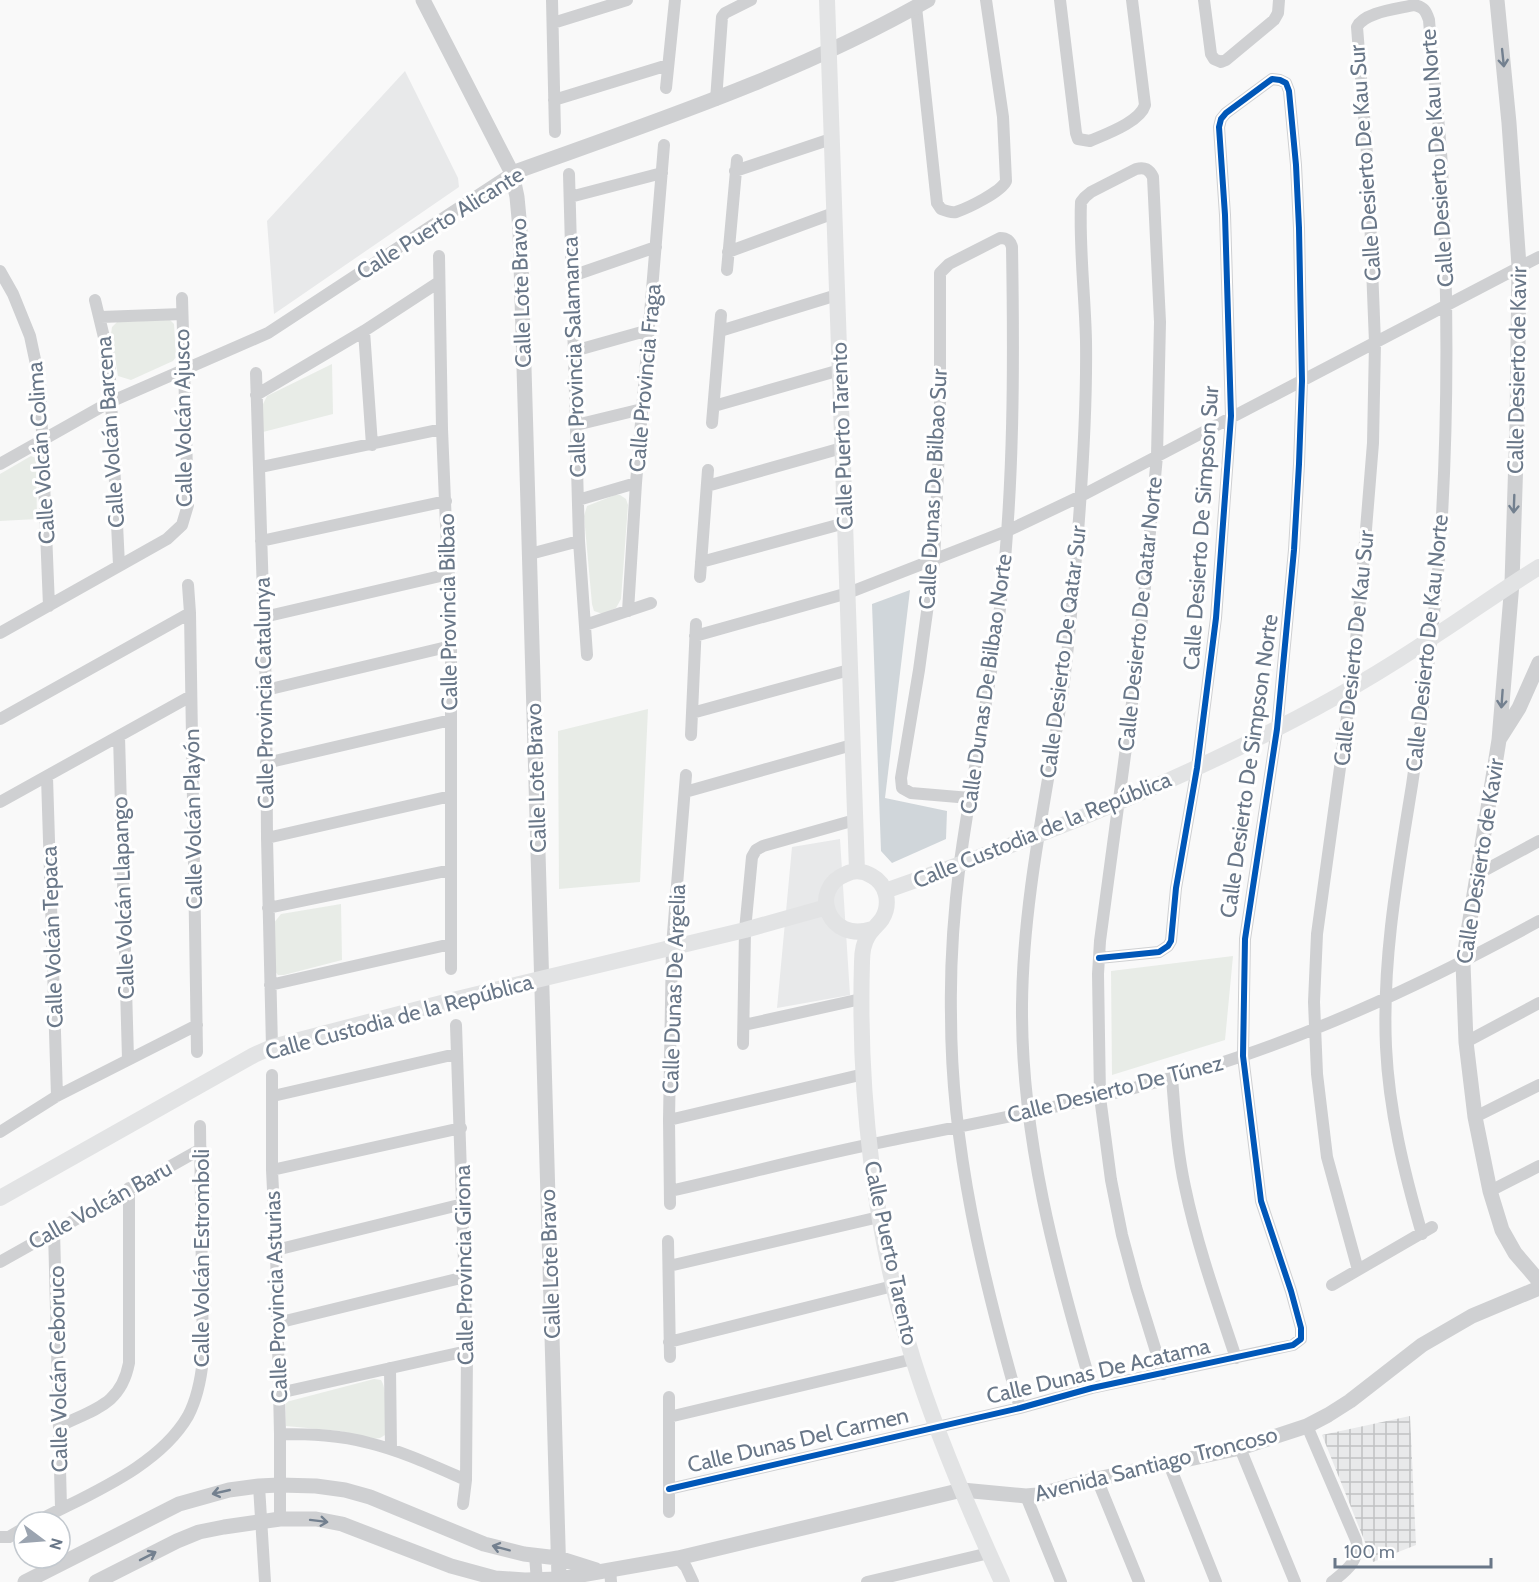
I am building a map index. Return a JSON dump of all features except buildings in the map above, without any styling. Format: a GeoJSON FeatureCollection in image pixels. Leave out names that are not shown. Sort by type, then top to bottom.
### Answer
{"type":"FeatureCollection","features":[{"type":"Feature","properties":{"kind":"main road","name":"Calle Puerto Tarento"},"geometry":{"type":"LineString","coordinates":[[827,0],[857,872]]}},
{"type":"Feature","properties":{"kind":"main road","name":"Calle Custodia de la República"},"geometry":{"type":"LineString","coordinates":[[885,891],[1038,837],[1197,768],[1277,729],[1351,688],[1432,638],[1539,567]]}},
{"type":"Feature","properties":{"kind":"main road"},"geometry":{"type":"LineString","coordinates":[[857,872],[874,877],[885,891],[886,909],[878,924],[872,929],[853,933],[837,925],[830,917],[827,896],[830,886],[846,873],[857,872]]}},
{"type":"Feature","properties":{"kind":"main road","name":"Calle Custodia de la República"},"geometry":{"type":"LineString","coordinates":[[0,1198],[272,1047],[672,946],[746,930],[827,907]]}},
{"type":"Feature","properties":{"kind":"main road","name":"Calle Puerto Tarento"},"geometry":{"type":"LineString","coordinates":[[837,925],[850,945],[861,978]]}},
{"type":"Feature","properties":{"kind":"main road","name":"Calle Puerto Tarento"},"geometry":{"type":"LineString","coordinates":[[872,929],[863,949],[861,999],[869,1145],[879,1217],[893,1286],[913,1359],[936,1426],[1002,1582]]}},
{"type":"Feature","properties":{"kind":"street","name":"Calle Lote Bravo"},"geometry":{"type":"LineString","coordinates":[[423,0],[512,173],[520,229],[559,1580]]}},
{"type":"Feature","properties":{"kind":"street"},"geometry":{"type":"LineString","coordinates":[[552,0],[555,132]]}},
{"type":"Feature","properties":{"kind":"street"},"geometry":{"type":"LineString","coordinates":[[553,23],[627,0]]}},
{"type":"Feature","properties":{"kind":"street"},"geometry":{"type":"LineString","coordinates":[[666,87],[675,0]]}},
{"type":"Feature","properties":{"kind":"street"},"geometry":{"type":"LineString","coordinates":[[716,100],[721,23],[725,13],[751,0]]}},
{"type":"Feature","properties":{"kind":"street"},"geometry":{"type":"LineString","coordinates":[[922,3],[937,203],[941,210],[955,212],[1003,188],[1006,181],[1003,117],[986,0]]}},
{"type":"Feature","properties":{"kind":"street"},"geometry":{"type":"LineString","coordinates":[[1060,0],[1076,133],[1078,139],[1090,141],[1136,119],[1143,113],[1145,105],[1132,0]]}},
{"type":"Feature","properties":{"kind":"street"},"geometry":{"type":"LineString","coordinates":[[1204,0],[1211,54],[1214,59],[1221,62],[1274,20],[1278,13],[1279,0]]}},
{"type":"Feature","properties":{"kind":"street","name":"Calle Desierto de Kavir"},"geometry":{"type":"LineString","coordinates":[[1497,0],[1509,123],[1519,266],[1512,583],[1498,740],[1463,963],[1466,1042],[1475,1118],[1490,1191],[1502,1230],[1515,1253],[1539,1281]]}},
{"type":"Feature","properties":{"kind":"street","name":"Calle Puerto Alicante"},"geometry":{"type":"LineString","coordinates":[[0,464],[110,402],[268,333],[512,173],[716,100],[828,50],[922,3]]}},
{"type":"Feature","properties":{"kind":"street","name":"Calle Desierto De Kau Sur"},"geometry":{"type":"LineString","coordinates":[[1358,1270],[1327,1157],[1314,1029],[1317,934],[1351,688],[1373,454],[1375,343],[1368,166],[1357,34],[1360,21],[1368,16],[1414,5],[1421,6],[1426,11]]}},
{"type":"Feature","properties":{"kind":"street","name":"Calle Desierto De Kau Norte"},"geometry":{"type":"LineString","coordinates":[[1358,1270],[1427,1230],[1401,1156],[1393,1115],[1386,1047],[1385,999],[1392,909],[1432,638],[1441,522],[1447,304],[1442,164],[1429,20],[1426,11]]}},
{"type":"Feature","properties":{"kind":"street"},"geometry":{"type":"LineString","coordinates":[[554,100],[668,65]]}},
{"type":"Feature","properties":{"kind":"street","name":"Calle Desierto De Simpson Sur"},"geometry":{"type":"LineString","coordinates":[[1099,958],[1159,952],[1168,946],[1172,934],[1178,878],[1197,768],[1216,618],[1231,416],[1225,215],[1219,127],[1226,113],[1272,79],[1286,83]]}},
{"type":"Feature","properties":{"kind":"street","name":"Calle Desierto De Simpson Norte"},"geometry":{"type":"LineString","coordinates":[[1286,83],[1296,165],[1302,381],[1294,550],[1277,729],[1245,939],[1243,1056],[1261,1201],[1291,1291],[1301,1328],[1301,1339]]}},
{"type":"Feature","properties":{"kind":"street"},"geometry":{"type":"LineString","coordinates":[[727,270],[736,166],[831,139]]}},
{"type":"Feature","properties":{"kind":"street","name":"Calle Provincia Fraga"},"geometry":{"type":"LineString","coordinates":[[628,611],[636,483],[664,145]]}},
{"type":"Feature","properties":{"kind":"street","name":"Calle Desierto De Qatar Norte"},"geometry":{"type":"LineString","coordinates":[[1085,197],[1136,169],[1144,167],[1153,177],[1160,322],[1157,456],[1139,651],[1117,804],[1099,958],[1100,1097],[1111,1180],[1122,1235],[1163,1374]]}},
{"type":"Feature","properties":{"kind":"street"},"geometry":{"type":"LineString","coordinates":[[570,197],[662,173]]}},
{"type":"Feature","properties":{"kind":"street","name":"Calle Provincia Salamanca"},"geometry":{"type":"LineString","coordinates":[[569,174],[579,541],[587,655]]}},
{"type":"Feature","properties":{"kind":"street","name":"Calle Desierto De Qatar Sur"},"geometry":{"type":"LineString","coordinates":[[1085,197],[1081,202],[1086,367],[1081,496],[1063,686],[1038,837],[1024,963],[1022,1004],[1023,1054],[1028,1111],[1052,1242],[1066,1300],[1092,1388]]}},
{"type":"Feature","properties":{"kind":"street"},"geometry":{"type":"LineString","coordinates":[[728,252],[834,213]]}},
{"type":"Feature","properties":{"kind":"street","name":"Calle Dunas De Bilbao Sur"},"geometry":{"type":"LineString","coordinates":[[970,798],[911,793],[902,788],[901,783],[934,561],[940,427],[940,273],[949,264],[1000,238],[1006,238],[1010,242]]}},
{"type":"Feature","properties":{"kind":"street","name":"Calle Dunas De Bilbao Norte"},"geometry":{"type":"LineString","coordinates":[[1010,242],[1012,247],[1014,365],[1007,531],[990,683],[960,865],[951,1013],[952,1065],[969,1206],[992,1311],[1020,1408]]}},
{"type":"Feature","properties":{"kind":"street"},"geometry":{"type":"LineString","coordinates":[[572,276],[657,247]]}},
{"type":"Feature","properties":{"kind":"street","name":"Calle Provincia Bilbao"},"geometry":{"type":"LineString","coordinates":[[439,256],[442,429],[451,646],[451,969]]}},
{"type":"Feature","properties":{"kind":"street"},"geometry":{"type":"LineString","coordinates":[[691,735],[695,630],[848,593],[1007,531],[1081,496],[1539,257]]}},
{"type":"Feature","properties":{"kind":"street","name":"Calle Volcán Colima"},"geometry":{"type":"LineString","coordinates":[[0,271],[13,294],[30,336],[36,359],[43,440],[49,606]]}},
{"type":"Feature","properties":{"kind":"street"},"geometry":{"type":"LineString","coordinates":[[256,395],[364,331],[439,282]]}},
{"type":"Feature","properties":{"kind":"street"},"geometry":{"type":"LineString","coordinates":[[720,331],[837,295]]}},
{"type":"Feature","properties":{"kind":"street","name":"Calle Volcán Ajusco"},"geometry":{"type":"LineString","coordinates":[[0,633],[174,534],[182,525],[188,505],[182,298]]}},
{"type":"Feature","properties":{"kind":"street","name":"Calle Volcán Barcena"},"geometry":{"type":"LineString","coordinates":[[95,300],[110,358],[110,402],[119,565]]}},
{"type":"Feature","properties":{"kind":"street","name":"Calle Volcán Ajusco"},"geometry":{"type":"LineString","coordinates":[[101,317],[182,314]]}},
{"type":"Feature","properties":{"kind":"street"},"geometry":{"type":"LineString","coordinates":[[712,423],[721,315]]}},
{"type":"Feature","properties":{"kind":"street"},"geometry":{"type":"LineString","coordinates":[[574,351],[649,330]]}},
{"type":"Feature","properties":{"kind":"street"},"geometry":{"type":"LineString","coordinates":[[364,331],[372,445]]}},
{"type":"Feature","properties":{"kind":"street"},"geometry":{"type":"LineString","coordinates":[[714,406],[840,370]]}},
{"type":"Feature","properties":{"kind":"street","name":"Calle Provincia Catalunya"},"geometry":{"type":"LineString","coordinates":[[256,373],[261,467],[272,1047]]}},
{"type":"Feature","properties":{"kind":"street"},"geometry":{"type":"LineString","coordinates":[[576,425],[642,409]]}},
{"type":"Feature","properties":{"kind":"street"},"geometry":{"type":"LineString","coordinates":[[261,467],[442,429]]}},
{"type":"Feature","properties":{"kind":"street"},"geometry":{"type":"LineString","coordinates":[[707,486],[842,448]]}},
{"type":"Feature","properties":{"kind":"street"},"geometry":{"type":"LineString","coordinates":[[700,577],[708,470]]}},
{"type":"Feature","properties":{"kind":"street"},"geometry":{"type":"LineString","coordinates":[[578,500],[636,483]]}},
{"type":"Feature","properties":{"kind":"street"},"geometry":{"type":"LineString","coordinates":[[261,541],[446,501]]}},
{"type":"Feature","properties":{"kind":"street"},"geometry":{"type":"LineString","coordinates":[[701,562],[845,523]]}},
{"type":"Feature","properties":{"kind":"street"},"geometry":{"type":"LineString","coordinates":[[530,554],[579,541]]}},
{"type":"Feature","properties":{"kind":"street"},"geometry":{"type":"LineString","coordinates":[[264,616],[449,574]]}},
{"type":"Feature","properties":{"kind":"street","name":"Calle Volcán Playón"},"geometry":{"type":"LineString","coordinates":[[188,585],[197,1052]]}},
{"type":"Feature","properties":{"kind":"street"},"geometry":{"type":"LineString","coordinates":[[585,625],[651,603]]}},
{"type":"Feature","properties":{"kind":"street"},"geometry":{"type":"LineString","coordinates":[[0,719],[190,613]]}},
{"type":"Feature","properties":{"kind":"street"},"geometry":{"type":"LineString","coordinates":[[266,690],[451,646]]}},
{"type":"Feature","properties":{"kind":"street","name":"Calle Desierto de Kavir"},"geometry":{"type":"LineString","coordinates":[[1498,740],[1519,708],[1539,663]]}},
{"type":"Feature","properties":{"kind":"street"},"geometry":{"type":"LineString","coordinates":[[692,713],[849,670]]}},
{"type":"Feature","properties":{"kind":"street"},"geometry":{"type":"LineString","coordinates":[[0,802],[191,696]]}},
{"type":"Feature","properties":{"kind":"street"},"geometry":{"type":"LineString","coordinates":[[266,763],[451,720]]}},
{"type":"Feature","properties":{"kind":"street","name":"Calle Volcán Llapango"},"geometry":{"type":"LineString","coordinates":[[119,736],[128,1059]]}},
{"type":"Feature","properties":{"kind":"street"},"geometry":{"type":"LineString","coordinates":[[685,792],[852,745]]}},
{"type":"Feature","properties":{"kind":"street","name":"Calle Dunas De Argelia"},"geometry":{"type":"LineString","coordinates":[[670,1198],[672,946],[686,775]]}},
{"type":"Feature","properties":{"kind":"street","name":"Calle Volcán Tepaca"},"geometry":{"type":"LineString","coordinates":[[47,777],[57,1096]]}},
{"type":"Feature","properties":{"kind":"street"},"geometry":{"type":"LineString","coordinates":[[267,838],[451,796]]}},
{"type":"Feature","properties":{"kind":"street"},"geometry":{"type":"LineString","coordinates":[[743,1044],[750,866],[756,850],[855,820]]}},
{"type":"Feature","properties":{"kind":"street"},"geometry":{"type":"LineString","coordinates":[[1476,875],[1539,841]]}},
{"type":"Feature","properties":{"kind":"street"},"geometry":{"type":"LineString","coordinates":[[268,908],[451,870]]}},
{"type":"Feature","properties":{"kind":"street","name":"Calle Desierto De Túnez"},"geometry":{"type":"LineString","coordinates":[[670,1198],[869,1145],[1100,1097],[1243,1056],[1385,999],[1463,963],[1539,921]]}},
{"type":"Feature","properties":{"kind":"street"},"geometry":{"type":"LineString","coordinates":[[270,985],[451,944]]}},
{"type":"Feature","properties":{"kind":"street"},"geometry":{"type":"LineString","coordinates":[[744,1025],[861,999]]}},
{"type":"Feature","properties":{"kind":"street"},"geometry":{"type":"LineString","coordinates":[[1466,1042],[1539,1003]]}},
{"type":"Feature","properties":{"kind":"street"},"geometry":{"type":"LineString","coordinates":[[0,1132],[57,1096],[197,1025]]}},
{"type":"Feature","properties":{"kind":"street","name":"Calle Provincia Girona"},"geometry":{"type":"LineString","coordinates":[[456,1025],[467,1352],[466,1479],[463,1504]]}},
{"type":"Feature","properties":{"kind":"street"},"geometry":{"type":"LineString","coordinates":[[273,1096],[456,1054]]}},
{"type":"Feature","properties":{"kind":"street"},"geometry":{"type":"LineString","coordinates":[[669,1120],[864,1074]]}},
{"type":"Feature","properties":{"kind":"street","name":"Calle Provincia Asturias"},"geometry":{"type":"LineString","coordinates":[[272,1075],[280,1519]]}},
{"type":"Feature","properties":{"kind":"street"},"geometry":{"type":"LineString","coordinates":[[1172,1078],[1179,1156],[1189,1204],[1205,1263],[1236,1358]]}},
{"type":"Feature","properties":{"kind":"street"},"geometry":{"type":"LineString","coordinates":[[1475,1118],[1539,1085]]}},
{"type":"Feature","properties":{"kind":"street","name":"Calle Volcán Estromboli"},"geometry":{"type":"LineString","coordinates":[[57,1510],[127,1473],[163,1448],[188,1416],[196,1397],[203,1359],[200,1126]]}},
{"type":"Feature","properties":{"kind":"street"},"geometry":{"type":"LineString","coordinates":[[272,1170],[461,1128]]}},
{"type":"Feature","properties":{"kind":"street","name":"Calle Volcán Baru"},"geometry":{"type":"LineString","coordinates":[[0,1262],[201,1149]]}},
{"type":"Feature","properties":{"kind":"street"},"geometry":{"type":"LineString","coordinates":[[1490,1191],[1539,1166]]}},
{"type":"Feature","properties":{"kind":"street"},"geometry":{"type":"LineString","coordinates":[[60,1426],[107,1402],[119,1391],[126,1379],[129,1363],[129,1188]]}},
{"type":"Feature","properties":{"kind":"street"},"geometry":{"type":"LineString","coordinates":[[276,1250],[463,1204]]}},
{"type":"Feature","properties":{"kind":"street"},"geometry":{"type":"LineString","coordinates":[[669,1266],[879,1217]]}},
{"type":"Feature","properties":{"kind":"street","name":"Calle Volcán Ceboruco"},"geometry":{"type":"LineString","coordinates":[[54,1230],[61,1508]]}},
{"type":"Feature","properties":{"kind":"street"},"geometry":{"type":"LineString","coordinates":[[668,1241],[670,1357]]}},
{"type":"Feature","properties":{"kind":"street"},"geometry":{"type":"LineString","coordinates":[[1332,1285],[1358,1270]]}},
{"type":"Feature","properties":{"kind":"street"},"geometry":{"type":"LineString","coordinates":[[278,1323],[465,1277]]}},
{"type":"Feature","properties":{"kind":"street"},"geometry":{"type":"LineString","coordinates":[[669,1342],[893,1286]]}},
{"type":"Feature","properties":{"kind":"street","name":"Avenida Santiago Troncoso"},"geometry":{"type":"LineString","coordinates":[[96,1582],[177,1541],[199,1533],[280,1519],[316,1520],[342,1524],[451,1566],[507,1581],[537,1581],[606,1574],[962,1490],[1037,1496],[1097,1479],[1240,1448],[1307,1425],[1328,1416],[1350,1401],[1422,1345],[1472,1316],[1539,1288]]}},
{"type":"Feature","properties":{"kind":"street","name":"Calle Dunas De Acatama"},"geometry":{"type":"LineString","coordinates":[[936,1426],[1020,1408],[1092,1388],[1293,1345],[1301,1339]]}},
{"type":"Feature","properties":{"kind":"street"},"geometry":{"type":"LineString","coordinates":[[279,1393],[467,1352]]}},
{"type":"Feature","properties":{"kind":"street"},"geometry":{"type":"LineString","coordinates":[[669,1416],[913,1359]]}},
{"type":"Feature","properties":{"kind":"street"},"geometry":{"type":"LineString","coordinates":[[390,1368],[391,1449]]}},
{"type":"Feature","properties":{"kind":"street","name":"Calle Dunas Del Carmen"},"geometry":{"type":"LineString","coordinates":[[669,1396],[669,1512]]}},
{"type":"Feature","properties":{"kind":"street"},"geometry":{"type":"LineString","coordinates":[[1307,1425],[1356,1540],[1357,1555],[1350,1568],[1332,1582]]}},
{"type":"Feature","properties":{"kind":"street","name":"Calle Dunas Del Carmen"},"geometry":{"type":"LineString","coordinates":[[669,1489],[936,1426]]}},
{"type":"Feature","properties":{"kind":"street"},"geometry":{"type":"LineString","coordinates":[[280,1434],[321,1434],[368,1442],[466,1479]]}},
{"type":"Feature","properties":{"kind":"street"},"geometry":{"type":"LineString","coordinates":[[1240,1448],[1295,1582]]}},
{"type":"Feature","properties":{"kind":"street"},"geometry":{"type":"LineString","coordinates":[[1169,1464],[1216,1582]]}},
{"type":"Feature","properties":{"kind":"street"},"geometry":{"type":"LineString","coordinates":[[1097,1479],[1139,1582]]}},
{"type":"Feature","properties":{"kind":"street","name":"Avenida Santiago Troncoso"},"geometry":{"type":"LineString","coordinates":[[25,1582],[179,1504],[228,1490],[279,1485],[345,1490],[370,1497],[484,1544],[524,1554],[558,1558],[606,1574]]}},
{"type":"Feature","properties":{"kind":"street"},"geometry":{"type":"LineString","coordinates":[[258,1486],[264,1582]]}},
{"type":"Feature","properties":{"kind":"street"},"geometry":{"type":"LineString","coordinates":[[1026,1496],[1061,1582]]}},
{"type":"Feature","properties":{"kind":"street"},"geometry":{"type":"LineString","coordinates":[[867,1582],[989,1553]]}},
{"type":"Feature","properties":{"kind":"street"},"geometry":{"type":"LineString","coordinates":[[535,1555],[537,1581]]}},
{"type":"Feature","properties":{"kind":"street"},"geometry":{"type":"LineString","coordinates":[[678,1558],[686,1567],[693,1582]]}},
{"type":"Feature","properties":{"kind":"shaded area"},"geometry":{"type":"Polygon","coordinates":[[[405,71],[458,178],[459,187],[274,314],[267,221],[405,71]]]}},
{"type":"Feature","properties":{"kind":"shaded area"},"geometry":{"type":"Polygon","coordinates":[[[170,320],[174,324],[176,357],[173,361],[131,380],[118,376],[111,334],[112,327],[117,322],[170,320]]]}},
{"type":"Feature","properties":{"kind":"shaded area"},"geometry":{"type":"Polygon","coordinates":[[[332,364],[333,414],[263,432],[262,406],[267,396],[332,364]]]}},
{"type":"Feature","properties":{"kind":"shaded area"},"geometry":{"type":"Polygon","coordinates":[[[31,456],[36,458],[37,519],[0,521],[0,474],[31,456]]]}},
{"type":"Feature","properties":{"kind":"shaded area"},"geometry":{"type":"Polygon","coordinates":[[[615,495],[626,499],[628,505],[621,599],[616,608],[603,614],[594,611],[592,604],[584,516],[587,506],[615,495]]]}},
{"type":"Feature","properties":{"kind":"shaded area"},"geometry":{"type":"Polygon","coordinates":[[[910,590],[885,798],[947,811],[946,839],[892,863],[881,851],[872,604],[910,590]]]}},
{"type":"Feature","properties":{"kind":"shaded area"},"geometry":{"type":"Polygon","coordinates":[[[648,709],[640,882],[559,889],[558,731],[648,709]]]}},
{"type":"Feature","properties":{"kind":"shaded area"},"geometry":{"type":"Polygon","coordinates":[[[840,839],[850,995],[777,1008],[792,847],[840,839]]]}},
{"type":"Feature","properties":{"kind":"shaded area"},"geometry":{"type":"Polygon","coordinates":[[[341,904],[342,960],[278,975],[274,970],[273,924],[281,914],[341,904]]]}},
{"type":"Feature","properties":{"kind":"shaded area"},"geometry":{"type":"Polygon","coordinates":[[[1233,956],[1225,1040],[1112,1075],[1111,971],[1233,956]]]}},
{"type":"Feature","properties":{"kind":"shaded area"},"geometry":{"type":"Polygon","coordinates":[[[374,1379],[381,1380],[386,1398],[385,1435],[380,1438],[373,1439],[340,1431],[286,1426],[286,1402],[374,1379]]]}},
{"type":"Feature","properties":{"kind":"shaded area"},"geometry":{"type":"Polygon","coordinates":[[[1410,1416],[1416,1545],[1373,1562],[1322,1435],[1410,1416]]]}},
{"type":"Feature","properties":{"kind":"cycle path"},"geometry":{"type":"LineString","coordinates":[[669,1489],[1020,1408],[1092,1388],[1293,1345],[1301,1339],[1301,1328],[1291,1291],[1261,1201],[1243,1056],[1245,939],[1277,729],[1294,550],[1299,464],[1302,381],[1296,165],[1289,91],[1286,83],[1280,80],[1272,79],[1226,113],[1219,127],[1225,215],[1231,416],[1216,618],[1197,768],[1176,888],[1171,941],[1159,952],[1099,958]]}}]}
